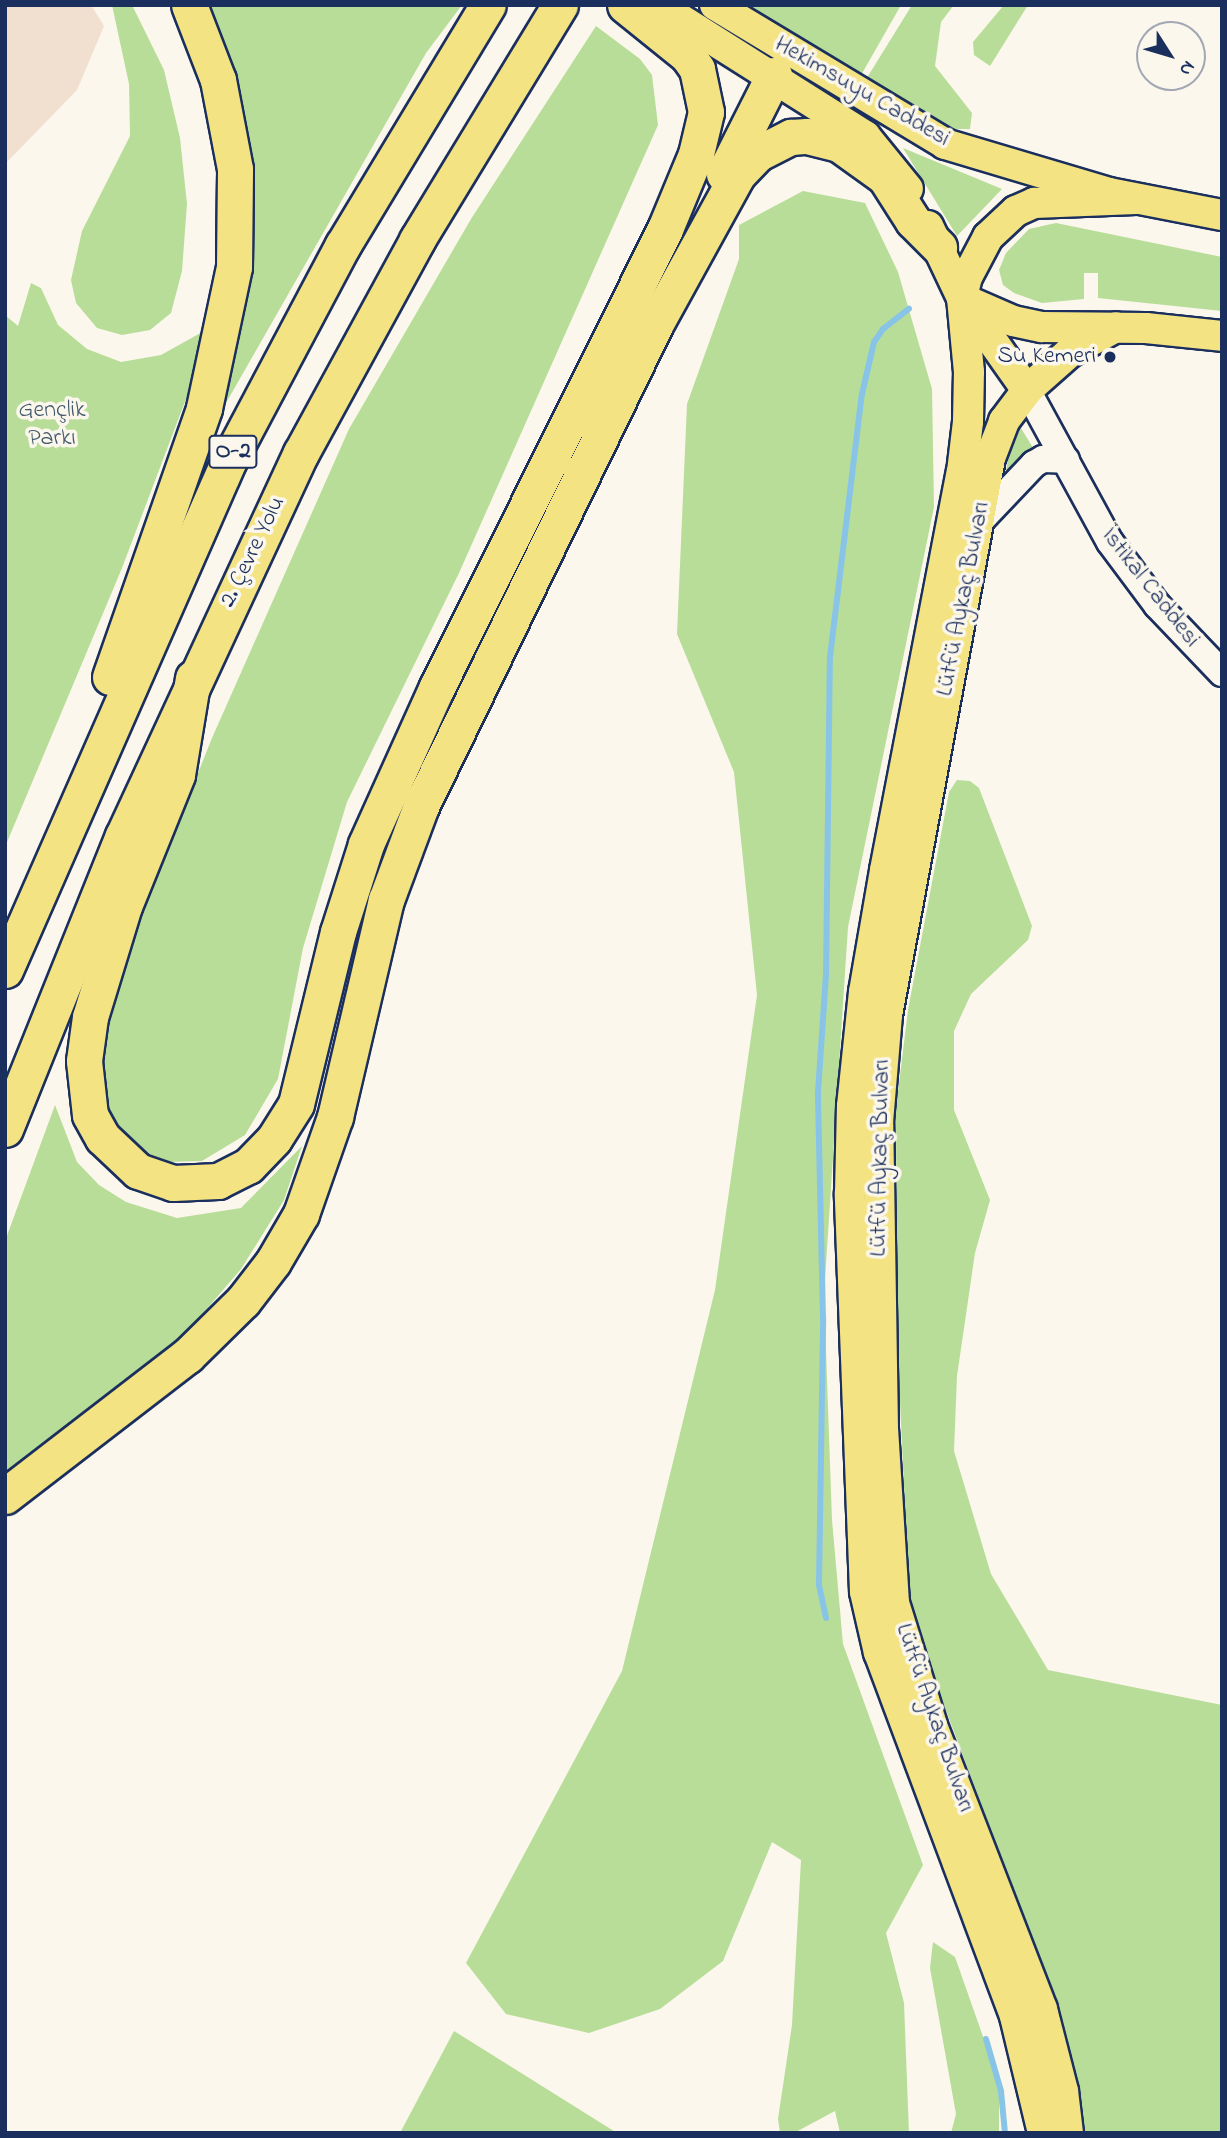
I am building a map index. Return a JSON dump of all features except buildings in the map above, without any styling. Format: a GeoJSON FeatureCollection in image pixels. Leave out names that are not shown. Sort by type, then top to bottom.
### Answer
{"type":"FeatureCollection","features":[{"type":"Feature","properties":{"kind":"highway"},"geometry":{"type":"LineString","coordinates":[[74,808],[127,624],[204,408],[234,267],[235,169],[218,80],[189,5]]}},
{"type":"Feature","properties":{"kind":"highway","name":"O-2"},"geometry":{"type":"LineString","coordinates":[[5,970],[229,460],[310,304],[422,111],[488,5]]}},
{"type":"Feature","properties":{"kind":"highway","name":"2. Çevre Yolu"},"geometry":{"type":"LineString","coordinates":[[5,1129],[118,848],[193,678],[331,394],[472,147],[559,5]]}},
{"type":"Feature","properties":{"kind":"highway"},"geometry":{"type":"LineString","coordinates":[[193,678],[177,775],[124,906],[90,1017],[84,1061],[90,1115],[103,1139],[138,1171],[173,1183],[218,1181],[248,1166],[274,1139],[296,1104],[338,932],[376,821],[437,687],[665,229],[696,154],[706,112],[697,69],[625,5]]}},
{"type":"Feature","properties":{"kind":"highway"},"geometry":{"type":"LineString","coordinates":[[693,251],[699,226],[775,60]]}},
{"type":"Feature","properties":{"kind":"highway"},"geometry":{"type":"LineString","coordinates":[[5,1496],[187,1356],[243,1301],[273,1262],[301,1214],[335,1117],[386,900],[404,848],[482,675],[693,251],[738,174],[757,154],[773,143],[807,136],[839,144],[862,157],[885,177],[913,221],[939,247]]}},
{"type":"Feature","properties":{"kind":"main road","name":"Hekimsuyu Caddesi"},"geometry":{"type":"LineString","coordinates":[[658,5],[945,144],[1136,199]]}},
{"type":"Feature","properties":{"kind":"main road","name":"Hekimsuyu Caddesi"},"geometry":{"type":"LineString","coordinates":[[715,5],[885,155],[939,247],[962,298]]}},
{"type":"Feature","properties":{"kind":"main road"},"geometry":{"type":"LineString","coordinates":[[962,298],[988,237],[1016,211],[1034,203],[1136,199],[1222,215]]}},
{"type":"Feature","properties":{"kind":"main road"},"geometry":{"type":"LineString","coordinates":[[1180,208],[1222,229]]}},
{"type":"Feature","properties":{"kind":"main road"},"geometry":{"type":"LineString","coordinates":[[962,298],[1027,325],[1116,327],[1222,336]]}},
{"type":"Feature","properties":{"kind":"main road"},"geometry":{"type":"LineString","coordinates":[[962,298],[1027,390]]}},
{"type":"Feature","properties":{"kind":"main road","name":"Lütfü Aykaç Bulvarı"},"geometry":{"type":"LineString","coordinates":[[962,298],[969,372],[968,422],[864,992],[852,1106],[850,1193],[865,1592],[879,1653],[1027,2052],[1043,2133]]}},
{"type":"Feature","properties":{"kind":"main road","name":"Lütfü Aykaç Bulvarı"},"geometry":{"type":"LineString","coordinates":[[1068,2133],[1054,2051],[989,1869],[932,1725],[894,1603],[883,1442],[877,1175],[879,1074],[887,1015],[996,440],[1027,390],[1070,352],[1116,327]]}},
{"type":"Feature","properties":{"kind":"main road","name":"İstikal Caddesi"},"geometry":{"type":"LineString","coordinates":[[1027,390],[1130,569],[1222,673]]}},
{"type":"Feature","properties":{"kind":"main road"},"geometry":{"type":"LineString","coordinates":[[979,522],[1034,464],[1043,459],[1066,460]]}},
{"type":"Feature","properties":{"kind":"main road"},"geometry":{"type":"LineString","coordinates":[[961,1877],[989,1869]]}},
{"type":"Feature","properties":{"kind":"shaded area"},"geometry":{"type":"Polygon","coordinates":[[[5,5],[91,5],[104,26],[77,90],[5,164],[5,5]]]}},
{"type":"Feature","properties":{"kind":"green space"},"geometry":{"type":"Polygon","coordinates":[[[112,5],[132,5],[164,70],[180,138],[187,204],[182,271],[171,313],[150,330],[122,335],[97,328],[76,303],[71,280],[82,231],[130,136],[129,84],[112,5]]]}},
{"type":"Feature","properties":{"kind":"green space"},"geometry":{"type":"Polygon","coordinates":[[[203,5],[462,5],[426,53],[222,410],[244,309],[247,222],[203,5]]]}},
{"type":"Feature","properties":{"kind":"green space"},"geometry":{"type":"Polygon","coordinates":[[[741,5],[901,5],[856,84],[741,5]]]}},
{"type":"Feature","properties":{"kind":"green space"},"geometry":{"type":"Polygon","coordinates":[[[912,5],[954,5],[941,22],[935,66],[972,113],[970,129],[953,129],[918,118],[860,89],[912,5]]]}},
{"type":"Feature","properties":{"kind":"green space"},"geometry":{"type":"Polygon","coordinates":[[[1004,5],[1028,5],[990,66],[974,55],[973,42],[1004,5]]]}},
{"type":"Feature","properties":{"kind":"green space"},"geometry":{"type":"Polygon","coordinates":[[[596,26],[640,59],[652,75],[658,125],[459,573],[347,802],[303,948],[278,1079],[245,1135],[202,1161],[163,1162],[119,1139],[100,1092],[107,1001],[212,738],[349,429],[471,219],[596,26]]]}},
{"type":"Feature","properties":{"kind":"green space"},"geometry":{"type":"Polygon","coordinates":[[[903,148],[1002,189],[957,236],[903,148]]]}},
{"type":"Feature","properties":{"kind":"green space"},"geometry":{"type":"Polygon","coordinates":[[[803,191],[865,203],[898,272],[932,389],[934,507],[848,927],[824,1295],[832,1520],[843,1644],[923,1865],[886,1933],[904,2003],[909,2133],[840,2133],[835,2111],[794,2133],[780,2133],[778,2119],[792,2025],[801,1860],[772,1842],[723,1961],[660,2009],[589,2033],[506,2014],[466,1963],[622,1671],[715,1290],[757,995],[734,772],[677,634],[687,404],[739,259],[739,225],[803,191]]]}},
{"type":"Feature","properties":{"kind":"green space"},"geometry":{"type":"Polygon","coordinates":[[[1056,223],[1222,257],[1222,311],[1098,298],[1098,273],[1084,273],[1084,299],[1042,303],[1014,293],[1003,285],[999,270],[1006,253],[1029,229],[1056,223]]]}},
{"type":"Feature","properties":{"kind":"green space","name":"Gençlik Parkı"},"geometry":{"type":"Polygon","coordinates":[[[31,283],[41,288],[58,325],[87,349],[121,362],[161,355],[204,331],[189,391],[122,568],[5,847],[5,315],[18,326],[31,283]]]}},
{"type":"Feature","properties":{"kind":"green space"},"geometry":{"type":"Polygon","coordinates":[[[1019,425],[1035,451],[1006,471],[1011,445],[1019,425]]]}},
{"type":"Feature","properties":{"kind":"green space"},"geometry":{"type":"Polygon","coordinates":[[[957,780],[970,781],[979,788],[1032,926],[1028,940],[971,994],[954,1031],[954,1110],[990,1200],[975,1253],[957,1376],[954,1451],[991,1574],[1048,1670],[1222,1705],[1222,2133],[1080,2133],[1064,2025],[917,1633],[909,1590],[897,1339],[896,1108],[908,1010],[949,792],[957,780]]]}},
{"type":"Feature","properties":{"kind":"green space"},"geometry":{"type":"Polygon","coordinates":[[[55,1105],[77,1162],[99,1185],[126,1202],[177,1218],[241,1208],[302,1146],[284,1200],[241,1269],[175,1346],[5,1473],[5,1241],[55,1105]]]}},
{"type":"Feature","properties":{"kind":"green space"},"geometry":{"type":"Polygon","coordinates":[[[933,1942],[955,1957],[999,2082],[999,2133],[951,2133],[956,2114],[930,1968],[933,1942]]]}},
{"type":"Feature","properties":{"kind":"green space"},"geometry":{"type":"Polygon","coordinates":[[[454,2031],[617,2133],[400,2133],[454,2031]]]}},
{"type":"Feature","properties":{"kind":"waterway"},"geometry":{"type":"LineString","coordinates":[[826,1618],[819,1584],[823,1318],[818,1092],[826,975],[830,657],[862,394],[874,342],[883,329],[909,309]]}},
{"type":"Feature","properties":{"kind":"waterway"},"geometry":{"type":"LineString","coordinates":[[986,2039],[1001,2091],[1005,2133]]}},
{"type":"Feature","properties":{"kind":"place","name":"Su Kemeri"},"geometry":{"type":"Point","coordinates":[1110,357]}}]}
